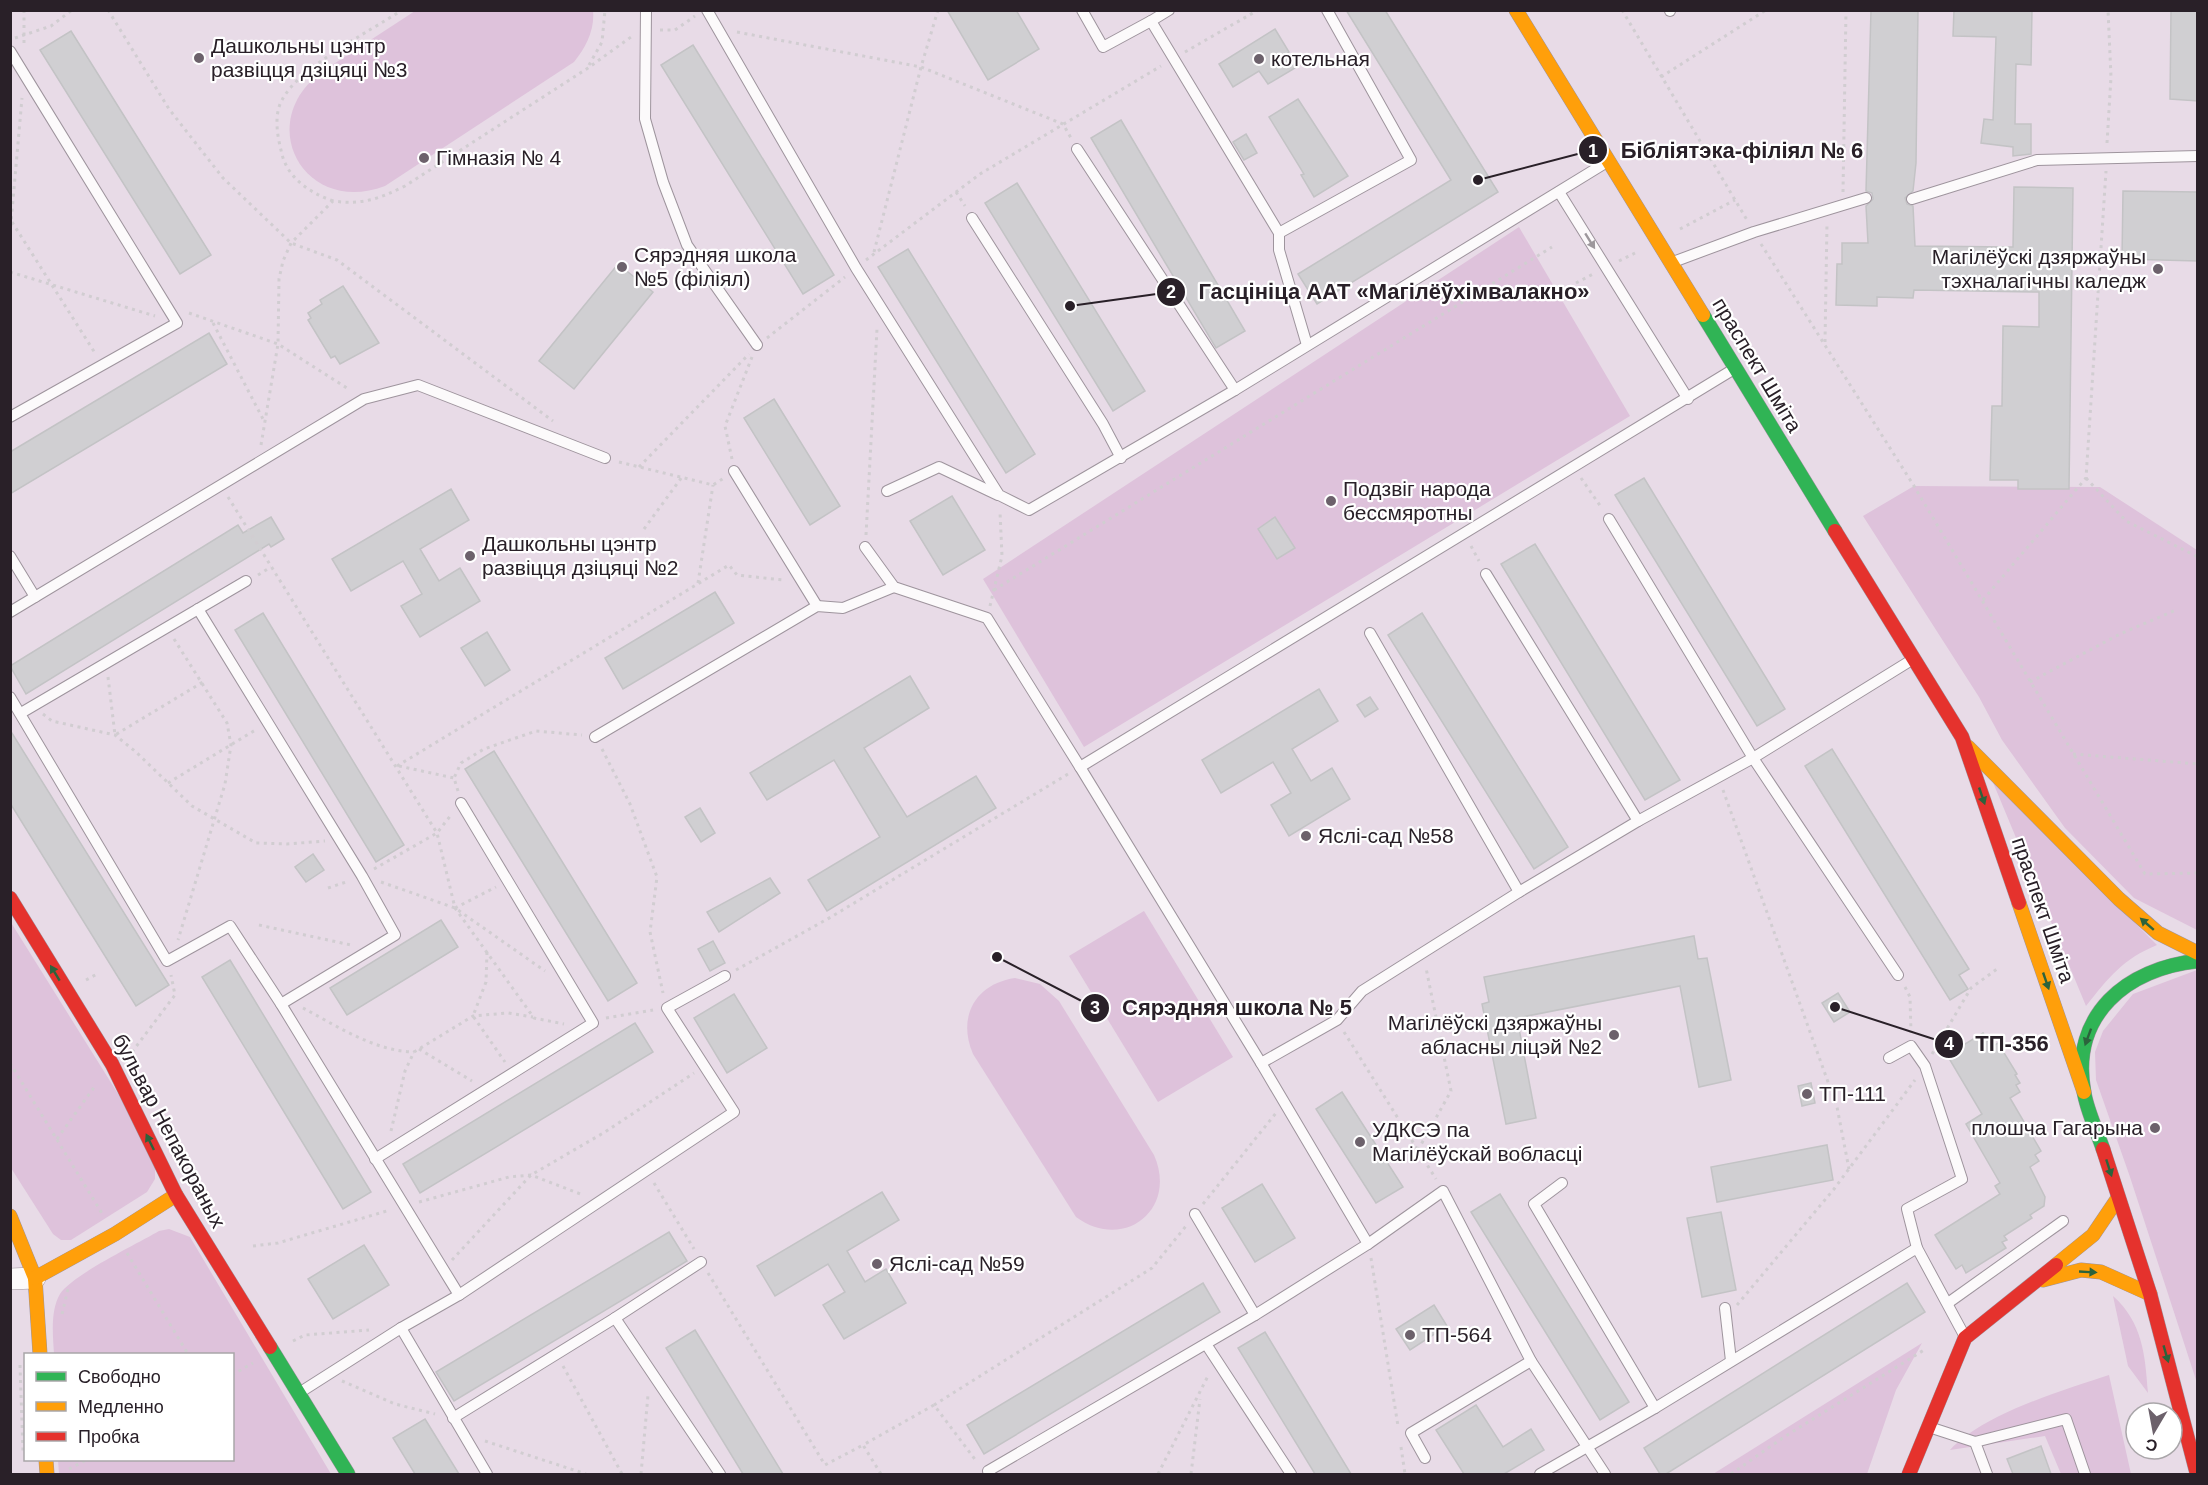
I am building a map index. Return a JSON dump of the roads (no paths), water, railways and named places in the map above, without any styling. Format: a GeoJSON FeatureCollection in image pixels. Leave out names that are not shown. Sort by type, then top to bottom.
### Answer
{"type":"FeatureCollection","features":[{"type":"Feature","properties":{"kind":"main road","name":"праспект Шміта"},"geometry":{"type":"LineString","coordinates":[[1516,10],[1963,741],[2119,899],[2158,933],[2198,952]]}},
{"type":"Feature","properties":{"kind":"main road","name":"праспект Шміта"},"geometry":{"type":"LineString","coordinates":[[1963,741],[2084,1092]]}},
{"type":"Feature","properties":{"kind":"main road","name":"бульвар Непакораных"},"geometry":{"type":"LineString","coordinates":[[10,898],[112,1064],[176,1195],[348,1474]]}},
{"type":"Feature","properties":{"kind":"main road"},"geometry":{"type":"LineString","coordinates":[[2180,1401],[2150,1294],[2084,1092],[2082,1052],[2093,1023],[2109,1000],[2135,978],[2169,964],[2198,961]]}},
{"type":"Feature","properties":{"kind":"main road"},"geometry":{"type":"LineString","coordinates":[[35,1278],[115,1234],[176,1195]]}},
{"type":"Feature","properties":{"kind":"main road"},"geometry":{"type":"LineString","coordinates":[[1909,1474],[1965,1338],[2093,1234],[2118,1198]]}},
{"type":"Feature","properties":{"kind":"main road"},"geometry":{"type":"LineString","coordinates":[[10,1216],[35,1278],[40,1353]]}},
{"type":"Feature","properties":{"kind":"main road"},"geometry":{"type":"LineString","coordinates":[[2031,1284],[2081,1270],[2101,1272],[2150,1294]]}},
{"type":"Feature","properties":{"kind":"main road"},"geometry":{"type":"LineString","coordinates":[[2184,1412],[2198,1422]]}},
{"type":"Feature","properties":{"kind":"main road"},"geometry":{"type":"LineString","coordinates":[[2184,1419],[2197,1474]]}},
{"type":"Feature","properties":{"kind":"street"},"geometry":{"type":"LineString","coordinates":[[10,1279],[35,1278]]}},
{"type":"Feature","properties":{"kind":"lane"},"geometry":{"type":"LineString","coordinates":[[646,10],[645,119],[663,182],[687,245],[757,345]]}},
{"type":"Feature","properties":{"kind":"lane"},"geometry":{"type":"LineString","coordinates":[[706,10],[856,268],[999,495]]}},
{"type":"Feature","properties":{"kind":"lane"},"geometry":{"type":"LineString","coordinates":[[1082,10],[1103,47],[1169,10]]}},
{"type":"Feature","properties":{"kind":"lane"},"geometry":{"type":"LineString","coordinates":[[1279,233],[1411,160],[1327,10]]}},
{"type":"Feature","properties":{"kind":"lane"},"geometry":{"type":"LineString","coordinates":[[1151,21],[1279,233],[1279,250],[1307,345]]}},
{"type":"Feature","properties":{"kind":"lane"},"geometry":{"type":"LineString","coordinates":[[10,51],[177,323],[10,417]]}},
{"type":"Feature","properties":{"kind":"lane"},"geometry":{"type":"LineString","coordinates":[[1077,149],[1235,390]]}},
{"type":"Feature","properties":{"kind":"lane"},"geometry":{"type":"LineString","coordinates":[[1912,199],[2037,160],[2198,156]]}},
{"type":"Feature","properties":{"kind":"lane"},"geometry":{"type":"LineString","coordinates":[[887,491],[939,466],[1029,510],[1235,390],[1607,162]]}},
{"type":"Feature","properties":{"kind":"lane"},"geometry":{"type":"LineString","coordinates":[[1559,192],[1688,399]]}},
{"type":"Feature","properties":{"kind":"lane"},"geometry":{"type":"LineString","coordinates":[[1670,263],[1754,232],[1866,198]]}},
{"type":"Feature","properties":{"kind":"lane"},"geometry":{"type":"LineString","coordinates":[[972,218],[1103,424],[1121,458]]}},
{"type":"Feature","properties":{"kind":"lane"},"geometry":{"type":"LineString","coordinates":[[1080,767],[1734,369]]}},
{"type":"Feature","properties":{"kind":"lane"},"geometry":{"type":"LineString","coordinates":[[10,612],[364,399],[418,385],[605,458]]}},
{"type":"Feature","properties":{"kind":"lane"},"geometry":{"type":"LineString","coordinates":[[734,471],[818,606]]}},
{"type":"Feature","properties":{"kind":"lane"},"geometry":{"type":"LineString","coordinates":[[1609,519],[1753,758],[1898,975]]}},
{"type":"Feature","properties":{"kind":"lane"},"geometry":{"type":"LineString","coordinates":[[865,547],[894,587],[987,618],[1261,1063],[1368,1244]]}},
{"type":"Feature","properties":{"kind":"lane"},"geometry":{"type":"LineString","coordinates":[[10,556],[35,597]]}},
{"type":"Feature","properties":{"kind":"lane"},"geometry":{"type":"LineString","coordinates":[[1486,574],[1638,821]]}},
{"type":"Feature","properties":{"kind":"lane"},"geometry":{"type":"LineString","coordinates":[[21,713],[246,581]]}},
{"type":"Feature","properties":{"kind":"lane"},"geometry":{"type":"LineString","coordinates":[[595,737],[818,606],[843,608],[894,587]]}},
{"type":"Feature","properties":{"kind":"lane"},"geometry":{"type":"LineString","coordinates":[[198,609],[362,876],[395,935],[284,1002]]}},
{"type":"Feature","properties":{"kind":"lane"},"geometry":{"type":"LineString","coordinates":[[1370,633],[1519,892]]}},
{"type":"Feature","properties":{"kind":"lane"},"geometry":{"type":"LineString","coordinates":[[1261,1063],[1337,1020],[1362,991],[1519,892],[1638,821],[1753,758],[1912,659]]}},
{"type":"Feature","properties":{"kind":"lane"},"geometry":{"type":"LineString","coordinates":[[10,697],[167,961],[230,926],[284,1002],[375,1159],[459,1295]]}},
{"type":"Feature","properties":{"kind":"lane"},"geometry":{"type":"LineString","coordinates":[[375,1159],[589,1026],[461,802]]}},
{"type":"Feature","properties":{"kind":"lane"},"geometry":{"type":"LineString","coordinates":[[299,1394],[401,1328],[459,1295],[734,1112],[703,1067],[668,1008],[724,976]]}},
{"type":"Feature","properties":{"kind":"lane"},"geometry":{"type":"LineString","coordinates":[[1889,1058],[1911,1046],[1925,1066],[1962,1179],[1907,1209],[1917,1248],[1965,1338]]}},
{"type":"Feature","properties":{"kind":"lane"},"geometry":{"type":"LineString","coordinates":[[1562,1183],[1534,1204],[1655,1408]]}},
{"type":"Feature","properties":{"kind":"lane"},"geometry":{"type":"LineString","coordinates":[[990,1474],[988,1471],[1255,1315],[1368,1244],[1443,1191],[1531,1361],[1605,1474]]}},
{"type":"Feature","properties":{"kind":"lane"},"geometry":{"type":"LineString","coordinates":[[1195,1214],[1255,1315]]}},
{"type":"Feature","properties":{"kind":"lane"},"geometry":{"type":"LineString","coordinates":[[1948,1303],[2062,1221]]}},
{"type":"Feature","properties":{"kind":"lane"},"geometry":{"type":"LineString","coordinates":[[1540,1474],[1655,1408],[1917,1248]]}},
{"type":"Feature","properties":{"kind":"lane"},"geometry":{"type":"LineString","coordinates":[[453,1418],[701,1262]]}},
{"type":"Feature","properties":{"kind":"lane"},"geometry":{"type":"LineString","coordinates":[[1725,1313],[1731,1361]]}},
{"type":"Feature","properties":{"kind":"lane"},"geometry":{"type":"LineString","coordinates":[[615,1318],[720,1474]]}},
{"type":"Feature","properties":{"kind":"lane"},"geometry":{"type":"LineString","coordinates":[[401,1328],[487,1474]]}},
{"type":"Feature","properties":{"kind":"lane"},"geometry":{"type":"LineString","coordinates":[[1206,1344],[1291,1474]]}},
{"type":"Feature","properties":{"kind":"lane"},"geometry":{"type":"LineString","coordinates":[[1425,1458],[1411,1433],[1531,1361]]}},
{"type":"Feature","properties":{"kind":"lane"},"geometry":{"type":"LineString","coordinates":[[1927,1426],[1975,1442],[2066,1419],[2085,1474]]}},
{"type":"Feature","properties":{"kind":"lane"},"geometry":{"type":"LineString","coordinates":[[1975,1442],[1987,1474]]}},
{"type":"Feature","properties":{"kind":"place","name":"Дашкольны цэнтр развіцця дзіцяці №3"},"geometry":{"type":"Point","coordinates":[199,58]}},
{"type":"Feature","properties":{"kind":"place","name":"котельная"},"geometry":{"type":"Point","coordinates":[1259,59]}},
{"type":"Feature","properties":{"kind":"place","name":"Гімназія № 4"},"geometry":{"type":"Point","coordinates":[424,158]}},
{"type":"Feature","properties":{"kind":"place","name":"Бібліятэка-філіял № 6"},"geometry":{"type":"Point","coordinates":[1478,180]}},
{"type":"Feature","properties":{"kind":"place","name":"Сярэдняя школа №5 (філіял)"},"geometry":{"type":"Point","coordinates":[622,267]}},
{"type":"Feature","properties":{"kind":"place","name":"Магілёўскі дзяржаўны тэхналагічны каледж"},"geometry":{"type":"Point","coordinates":[2158,269]}},
{"type":"Feature","properties":{"kind":"place","name":"Гасцініца ААТ «Магілёўхімвалакно»"},"geometry":{"type":"Point","coordinates":[1070,306]}},
{"type":"Feature","properties":{"kind":"place","name":"Подзвіг народа бессмяротны"},"geometry":{"type":"Point","coordinates":[1331,501]}},
{"type":"Feature","properties":{"kind":"place","name":"Дашкольны цэнтр развіцця дзіцяці №2"},"geometry":{"type":"Point","coordinates":[470,556]}},
{"type":"Feature","properties":{"kind":"place","name":"Яслі-сад №58"},"geometry":{"type":"Point","coordinates":[1306,836]}},
{"type":"Feature","properties":{"kind":"place","name":"Сярэдняя школа № 5"},"geometry":{"type":"Point","coordinates":[997,957]}},
{"type":"Feature","properties":{"kind":"place","name":"ТП-356"},"geometry":{"type":"Point","coordinates":[1835,1007]}},
{"type":"Feature","properties":{"kind":"place","name":"Магілёўскі дзяржаўны абласны ліцэй №2"},"geometry":{"type":"Point","coordinates":[1614,1035]}},
{"type":"Feature","properties":{"kind":"place","name":"ТП-111"},"geometry":{"type":"Point","coordinates":[1807,1094]}},
{"type":"Feature","properties":{"kind":"place","name":"плошча Гагарына"},"geometry":{"type":"Point","coordinates":[2155,1128]}},
{"type":"Feature","properties":{"kind":"place","name":"УДКСЭ па Магілёўскай вобласці"},"geometry":{"type":"Point","coordinates":[1360,1142]}},
{"type":"Feature","properties":{"kind":"place","name":"Яслі-сад №59"},"geometry":{"type":"Point","coordinates":[877,1264]}},
{"type":"Feature","properties":{"kind":"place","name":"ТП-564"},"geometry":{"type":"Point","coordinates":[1410,1335]}}]}
